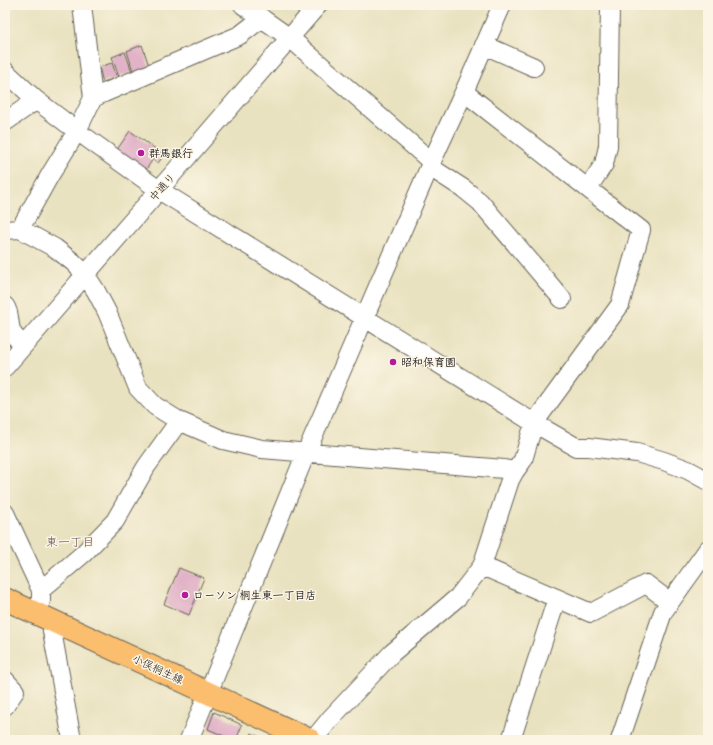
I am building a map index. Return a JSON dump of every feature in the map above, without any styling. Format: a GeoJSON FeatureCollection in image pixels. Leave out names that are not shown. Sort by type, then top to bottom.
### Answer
{"type":"FeatureCollection","features":[{"type":"Feature","properties":{"kind":"main road","name":"小俣桐生線"},"geometry":{"type":"LineString","coordinates":[[6,601],[45,617],[209,692],[307,739]]}},
{"type":"Feature","properties":{"kind":"street"},"geometry":{"type":"LineString","coordinates":[[82,5],[93,98],[77,131],[50,175],[12,230],[55,248],[73,262],[85,274],[107,312],[138,388],[155,406],[179,421],[223,440],[262,449],[515,471]]}},
{"type":"Feature","properties":{"kind":"street"},"geometry":{"type":"LineString","coordinates":[[243,5],[290,38],[426,157],[431,164],[480,202],[562,299]]}},
{"type":"Feature","properties":{"kind":"street","name":"中通り"},"geometry":{"type":"LineString","coordinates":[[5,367],[318,5]]}},
{"type":"Feature","properties":{"kind":"street"},"geometry":{"type":"LineString","coordinates":[[189,740],[306,453],[431,164],[502,5]]}},
{"type":"Feature","properties":{"kind":"street"},"geometry":{"type":"LineString","coordinates":[[588,188],[604,164],[608,146],[610,5]]}},
{"type":"Feature","properties":{"kind":"street"},"geometry":{"type":"LineString","coordinates":[[93,98],[240,34],[262,18]]}},
{"type":"Feature","properties":{"kind":"street"},"geometry":{"type":"LineString","coordinates":[[484,45],[534,67]]}},
{"type":"Feature","properties":{"kind":"street"},"geometry":{"type":"LineString","coordinates":[[5,71],[36,100],[159,190],[534,423],[576,447],[637,453],[688,470],[708,481]]}},
{"type":"Feature","properties":{"kind":"street"},"geometry":{"type":"LineString","coordinates":[[307,739],[331,718],[392,652],[458,597],[482,566],[510,480],[523,460],[534,423],[620,305],[641,230],[464,92]]}},
{"type":"Feature","properties":{"kind":"street"},"geometry":{"type":"LineString","coordinates":[[5,122],[36,100]]}},
{"type":"Feature","properties":{"kind":"street"},"geometry":{"type":"LineString","coordinates":[[5,306],[8,312],[11,330],[23,345]]}},
{"type":"Feature","properties":{"kind":"street"},"geometry":{"type":"LineString","coordinates":[[41,590],[83,554],[115,520],[146,467],[179,421]]}},
{"type":"Feature","properties":{"kind":"street"},"geometry":{"type":"LineString","coordinates":[[5,513],[41,590],[41,601],[45,617],[52,631],[72,740]]}},
{"type":"Feature","properties":{"kind":"street"},"geometry":{"type":"LineString","coordinates":[[624,739],[663,612],[708,549]]}},
{"type":"Feature","properties":{"kind":"street"},"geometry":{"type":"LineString","coordinates":[[482,566],[591,613],[646,584],[670,602]]}},
{"type":"Feature","properties":{"kind":"street"},"geometry":{"type":"LineString","coordinates":[[511,740],[557,598]]}},
{"type":"Feature","properties":{"kind":"street"},"geometry":{"type":"LineString","coordinates":[[5,680],[15,691],[5,706]]}},
{"type":"Feature","properties":{"kind":"building"},"geometry":{"type":"Polygon","coordinates":[[[142,45],[150,69],[134,74],[127,51],[142,45]]]}},
{"type":"Feature","properties":{"kind":"building"},"geometry":{"type":"Polygon","coordinates":[[[125,52],[132,72],[119,77],[112,57],[125,52]]]}},
{"type":"Feature","properties":{"kind":"building"},"geometry":{"type":"Polygon","coordinates":[[[112,63],[117,78],[103,82],[99,67],[112,63]]]}},
{"type":"Feature","properties":{"kind":"building"},"geometry":{"type":"Polygon","coordinates":[[[130,131],[164,155],[158,163],[153,159],[145,171],[116,151],[130,131]]]}},
{"type":"Feature","properties":{"kind":"building"},"geometry":{"type":"Polygon","coordinates":[[[179,568],[204,578],[189,615],[164,604],[179,568]]]}},
{"type":"Feature","properties":{"kind":"building"},"geometry":{"type":"Polygon","coordinates":[[[214,712],[242,725],[236,740],[208,729],[214,712]]]}},
{"type":"Feature","properties":{"kind":"building"},"geometry":{"type":"Polygon","coordinates":[[[251,733],[266,740],[248,740],[251,733]]]}},
{"type":"Feature","properties":{"kind":"place","name":"群馬銀行"},"geometry":{"type":"Point","coordinates":[141,153]}},
{"type":"Feature","properties":{"kind":"place","name":"昭和保育園"},"geometry":{"type":"Point","coordinates":[393,362]}},
{"type":"Feature","properties":{"kind":"place","name":"ローソン 桐生東一丁目店"},"geometry":{"type":"Point","coordinates":[185,595]}},
{"type":"Feature","properties":{"kind":"district","name":"東一丁目"},"geometry":{"type":"Point","coordinates":[70,542]}}]}
